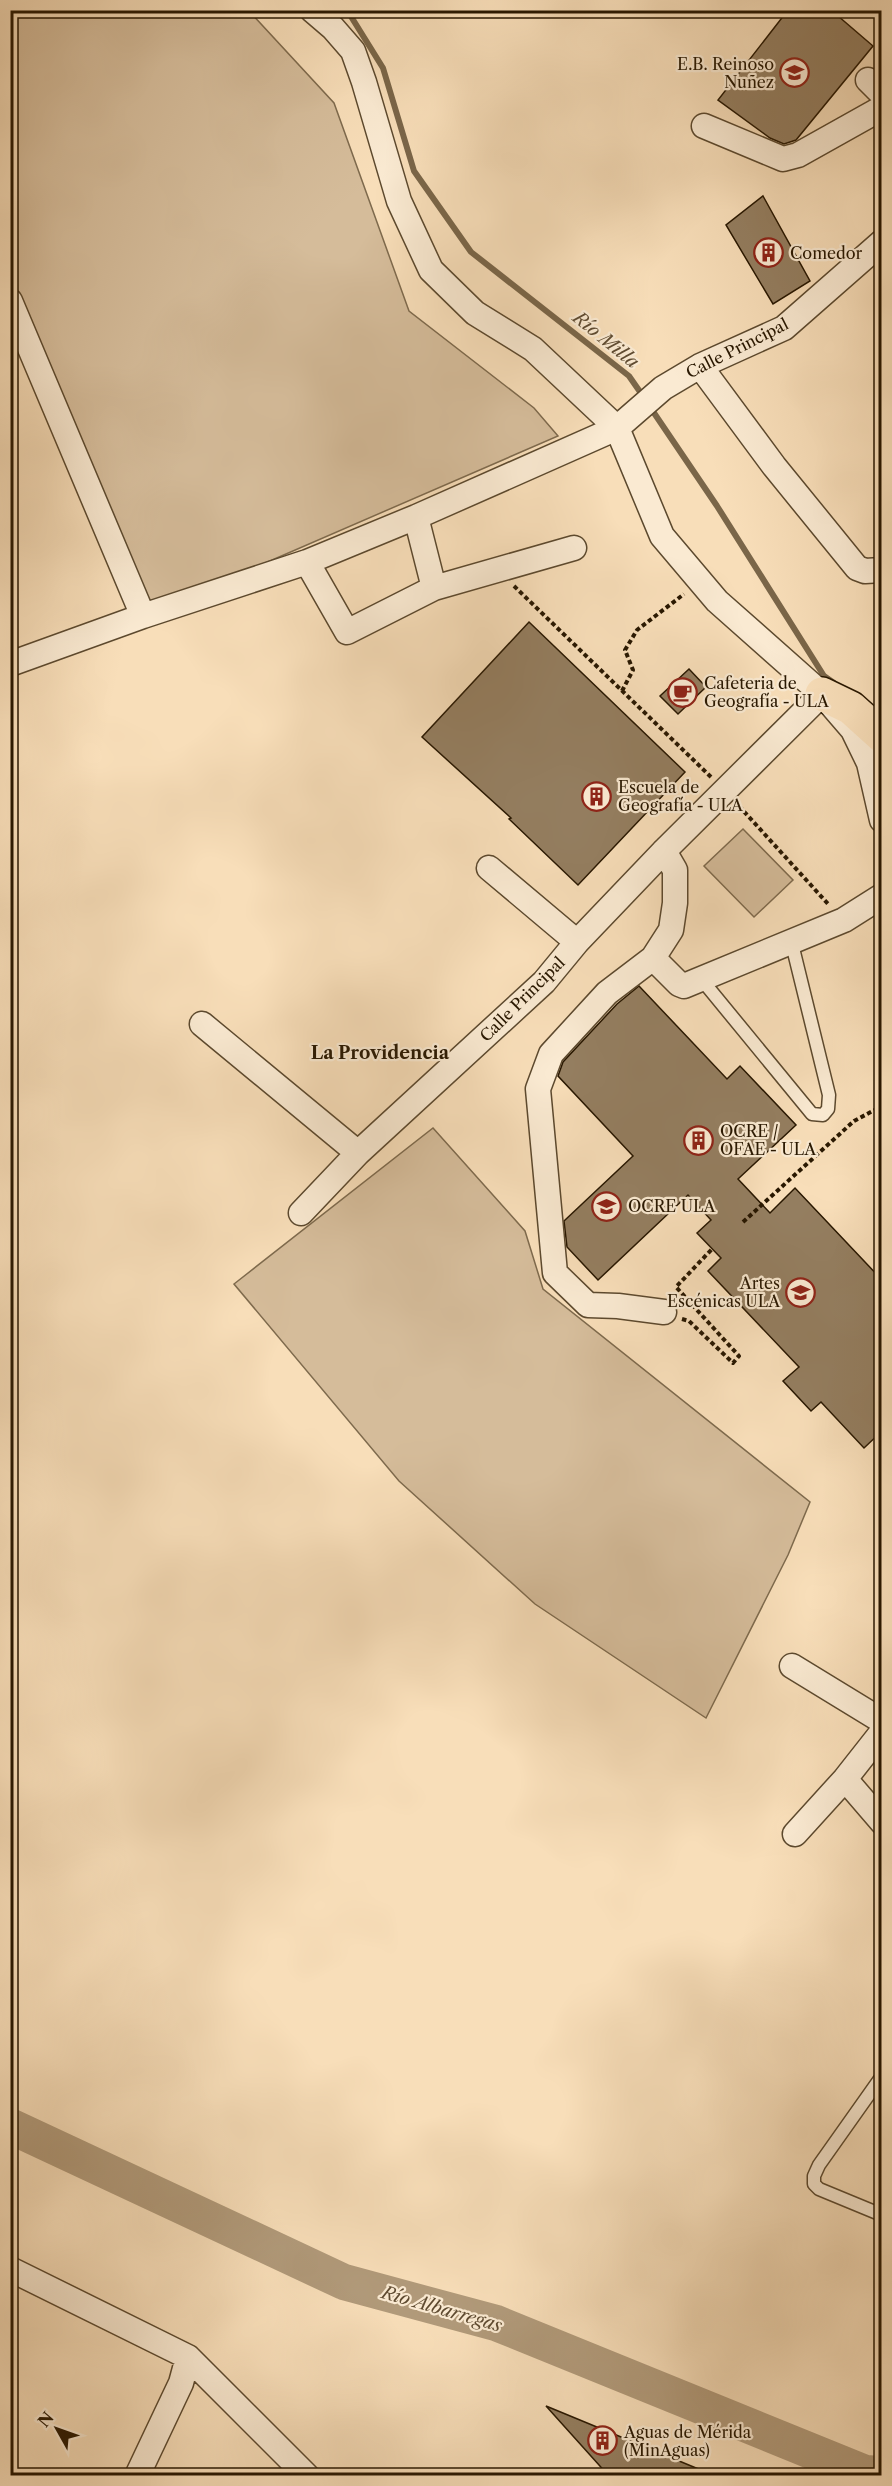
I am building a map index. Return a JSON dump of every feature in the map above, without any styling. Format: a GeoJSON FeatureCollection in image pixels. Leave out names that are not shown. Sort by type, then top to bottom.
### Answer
{"type":"FeatureCollection","features":[{"type":"Feature","properties":{"kind":"highway"},"geometry":{"type":"LineString","coordinates":[[822,694],[851,708],[882,736]]}},
{"type":"Feature","properties":{"kind":"street"},"geometry":{"type":"LineString","coordinates":[[312,10],[333,28],[353,51],[399,201],[431,270],[475,313],[533,349],[617,428],[662,536],[717,601],[822,694],[853,730],[869,763],[882,820]]}},
{"type":"Feature","properties":{"kind":"street"},"geometry":{"type":"LineString","coordinates":[[704,126],[783,159],[798,155],[882,108]]}},
{"type":"Feature","properties":{"kind":"street","name":"Calle Principal"},"geometry":{"type":"LineString","coordinates":[[10,664],[143,616],[307,562],[416,517],[617,428],[663,388],[700,366],[784,328],[882,242]]}},
{"type":"Feature","properties":{"kind":"street"},"geometry":{"type":"LineString","coordinates":[[10,301],[143,616]]}},
{"type":"Feature","properties":{"kind":"street"},"geometry":{"type":"LineString","coordinates":[[700,366],[774,466],[857,568],[865,571],[882,570]]}},
{"type":"Feature","properties":{"kind":"street"},"geometry":{"type":"LineString","coordinates":[[416,517],[434,588]]}},
{"type":"Feature","properties":{"kind":"street"},"geometry":{"type":"LineString","coordinates":[[307,562],[347,632],[434,588],[574,548]]}},
{"type":"Feature","properties":{"kind":"street","name":"Calle Principal"},"geometry":{"type":"LineString","coordinates":[[301,1213],[358,1154],[544,982],[577,942],[664,851],[822,694]]}},
{"type":"Feature","properties":{"kind":"street"},"geometry":{"type":"LineString","coordinates":[[664,851],[675,870],[675,903],[671,930],[653,958],[607,993],[551,1054],[538,1089],[555,1273],[588,1305],[664,1312]]}},
{"type":"Feature","properties":{"kind":"street"},"geometry":{"type":"LineString","coordinates":[[489,868],[577,942]]}},
{"type":"Feature","properties":{"kind":"street"},"geometry":{"type":"LineString","coordinates":[[653,958],[679,984],[684,986],[844,920],[882,896]]}},
{"type":"Feature","properties":{"kind":"street"},"geometry":{"type":"LineString","coordinates":[[202,1024],[358,1154]]}},
{"type":"Feature","properties":{"kind":"street"},"geometry":{"type":"LineString","coordinates":[[792,1666],[882,1721]]}},
{"type":"Feature","properties":{"kind":"street"},"geometry":{"type":"LineString","coordinates":[[795,1834],[845,1779],[882,1732]]}},
{"type":"Feature","properties":{"kind":"street"},"geometry":{"type":"LineString","coordinates":[[845,1779],[882,1822]]}},
{"type":"Feature","properties":{"kind":"street"},"geometry":{"type":"LineString","coordinates":[[10,2269],[188,2357],[307,2475]]}},
{"type":"Feature","properties":{"kind":"street"},"geometry":{"type":"LineString","coordinates":[[137,2475],[182,2383],[188,2357]]}},
{"type":"Feature","properties":{"kind":"lane"},"geometry":{"type":"LineString","coordinates":[[702,980],[812,1114],[823,1115],[828,1109],[829,1095],[791,940]]}},
{"type":"Feature","properties":{"kind":"lane"},"geometry":{"type":"LineString","coordinates":[[882,2076],[819,2165],[814,2176],[814,2184],[819,2189],[882,2215]]}},
{"type":"Feature","properties":{"kind":"path"},"geometry":{"type":"LineString","coordinates":[[622,691],[633,670],[625,650],[637,630],[678,597],[703,585]]}},
{"type":"Feature","properties":{"kind":"path"},"geometry":{"type":"LineString","coordinates":[[725,790],[844,920]]}},
{"type":"Feature","properties":{"kind":"path"},"geometry":{"type":"LineString","coordinates":[[743,1222],[854,1121],[882,1106]]}},
{"type":"Feature","properties":{"kind":"path"},"geometry":{"type":"LineString","coordinates":[[664,1312],[689,1321],[732,1363],[739,1356],[676,1287],[712,1249]]}},
{"type":"Feature","properties":{"kind":"shaded area"},"geometry":{"type":"Polygon","coordinates":[[[10,11],[249,11],[334,103],[409,311],[534,408],[558,436],[143,616],[11,301],[10,11]]]}},
{"type":"Feature","properties":{"kind":"shaded area"},"geometry":{"type":"Polygon","coordinates":[[[743,829],[793,880],[754,917],[704,866],[743,829]]]}},
{"type":"Feature","properties":{"kind":"shaded area"},"geometry":{"type":"Polygon","coordinates":[[[433,1128],[525,1231],[543,1289],[810,1502],[788,1555],[706,1718],[535,1604],[399,1481],[234,1284],[433,1128]]]}},
{"type":"Feature","properties":{"kind":"building","name":"E.B. Reinoso Nuñez"},"geometry":{"type":"Polygon","coordinates":[[[788,10],[831,10],[873,46],[796,140],[784,144],[770,138],[718,100],[788,10]]]}},
{"type":"Feature","properties":{"kind":"building","name":"Comedor"},"geometry":{"type":"Polygon","coordinates":[[[763,196],[810,281],[773,304],[726,225],[763,196]]]}},
{"type":"Feature","properties":{"kind":"building"},"geometry":{"type":"Polygon","coordinates":[[[529,622],[685,772],[578,885],[509,819],[511,818],[422,737],[529,622]]]}},
{"type":"Feature","properties":{"kind":"building","name":"Cafeteria de Geografía - ULA"},"geometry":{"type":"Polygon","coordinates":[[[689,669],[706,687],[678,714],[660,696],[689,669]]]}},
{"type":"Feature","properties":{"kind":"building"},"geometry":{"type":"Polygon","coordinates":[[[639,986],[727,1079],[740,1066],[796,1125],[738,1179],[770,1213],[795,1188],[882,1280],[882,1431],[864,1448],[821,1402],[811,1411],[783,1381],[799,1367],[708,1271],[721,1258],[697,1233],[711,1220],[688,1195],[598,1280],[567,1247],[564,1221],[633,1156],[558,1076],[563,1062],[617,1004],[639,986]]]}},
{"type":"Feature","properties":{"kind":"building","name":"Aguas de Mérida (MinAguas)"},"geometry":{"type":"Polygon","coordinates":[[[546,2406],[713,2475],[608,2475],[546,2406]]]}},
{"type":"Feature","properties":{"kind":"waterway","name":"Río Milla"},"geometry":{"type":"LineString","coordinates":[[347,10],[383,68],[414,171],[471,252],[629,376],[645,399]]}},
{"type":"Feature","properties":{"kind":"waterway","name":"Río Milla"},"geometry":{"type":"LineString","coordinates":[[650,407],[717,506],[824,676],[834,683]]}},
{"type":"Feature","properties":{"kind":"waterway","name":"Río Albarregas"},"geometry":{"type":"LineString","coordinates":[[10,2126],[344,2282],[496,2323],[865,2473],[882,2474]]}},
{"type":"Feature","properties":{"kind":"place","name":"E.B. Reinoso Nuñez"},"geometry":{"type":"Point","coordinates":[795,73]}},
{"type":"Feature","properties":{"kind":"place","name":"Comedor"},"geometry":{"type":"Point","coordinates":[769,253]}},
{"type":"Feature","properties":{"kind":"place","name":"Cafeteria de Geografía - ULA"},"geometry":{"type":"Point","coordinates":[683,692]}},
{"type":"Feature","properties":{"kind":"place","name":"Escuela de Geografía - ULA"},"geometry":{"type":"Point","coordinates":[597,796]}},
{"type":"Feature","properties":{"kind":"place","name":"OCRE / OFAE - ULA"},"geometry":{"type":"Point","coordinates":[699,1140]}},
{"type":"Feature","properties":{"kind":"place","name":"OCRE ULA"},"geometry":{"type":"Point","coordinates":[607,1206]}},
{"type":"Feature","properties":{"kind":"place","name":"Artes Escénicas ULA"},"geometry":{"type":"Point","coordinates":[801,1292]}},
{"type":"Feature","properties":{"kind":"place","name":"Aguas de Mérida (MinAguas)"},"geometry":{"type":"Point","coordinates":[603,2441]}},
{"type":"Feature","properties":{"kind":"district","name":"La Providencia"},"geometry":{"type":"Point","coordinates":[380,1053]}}]}
